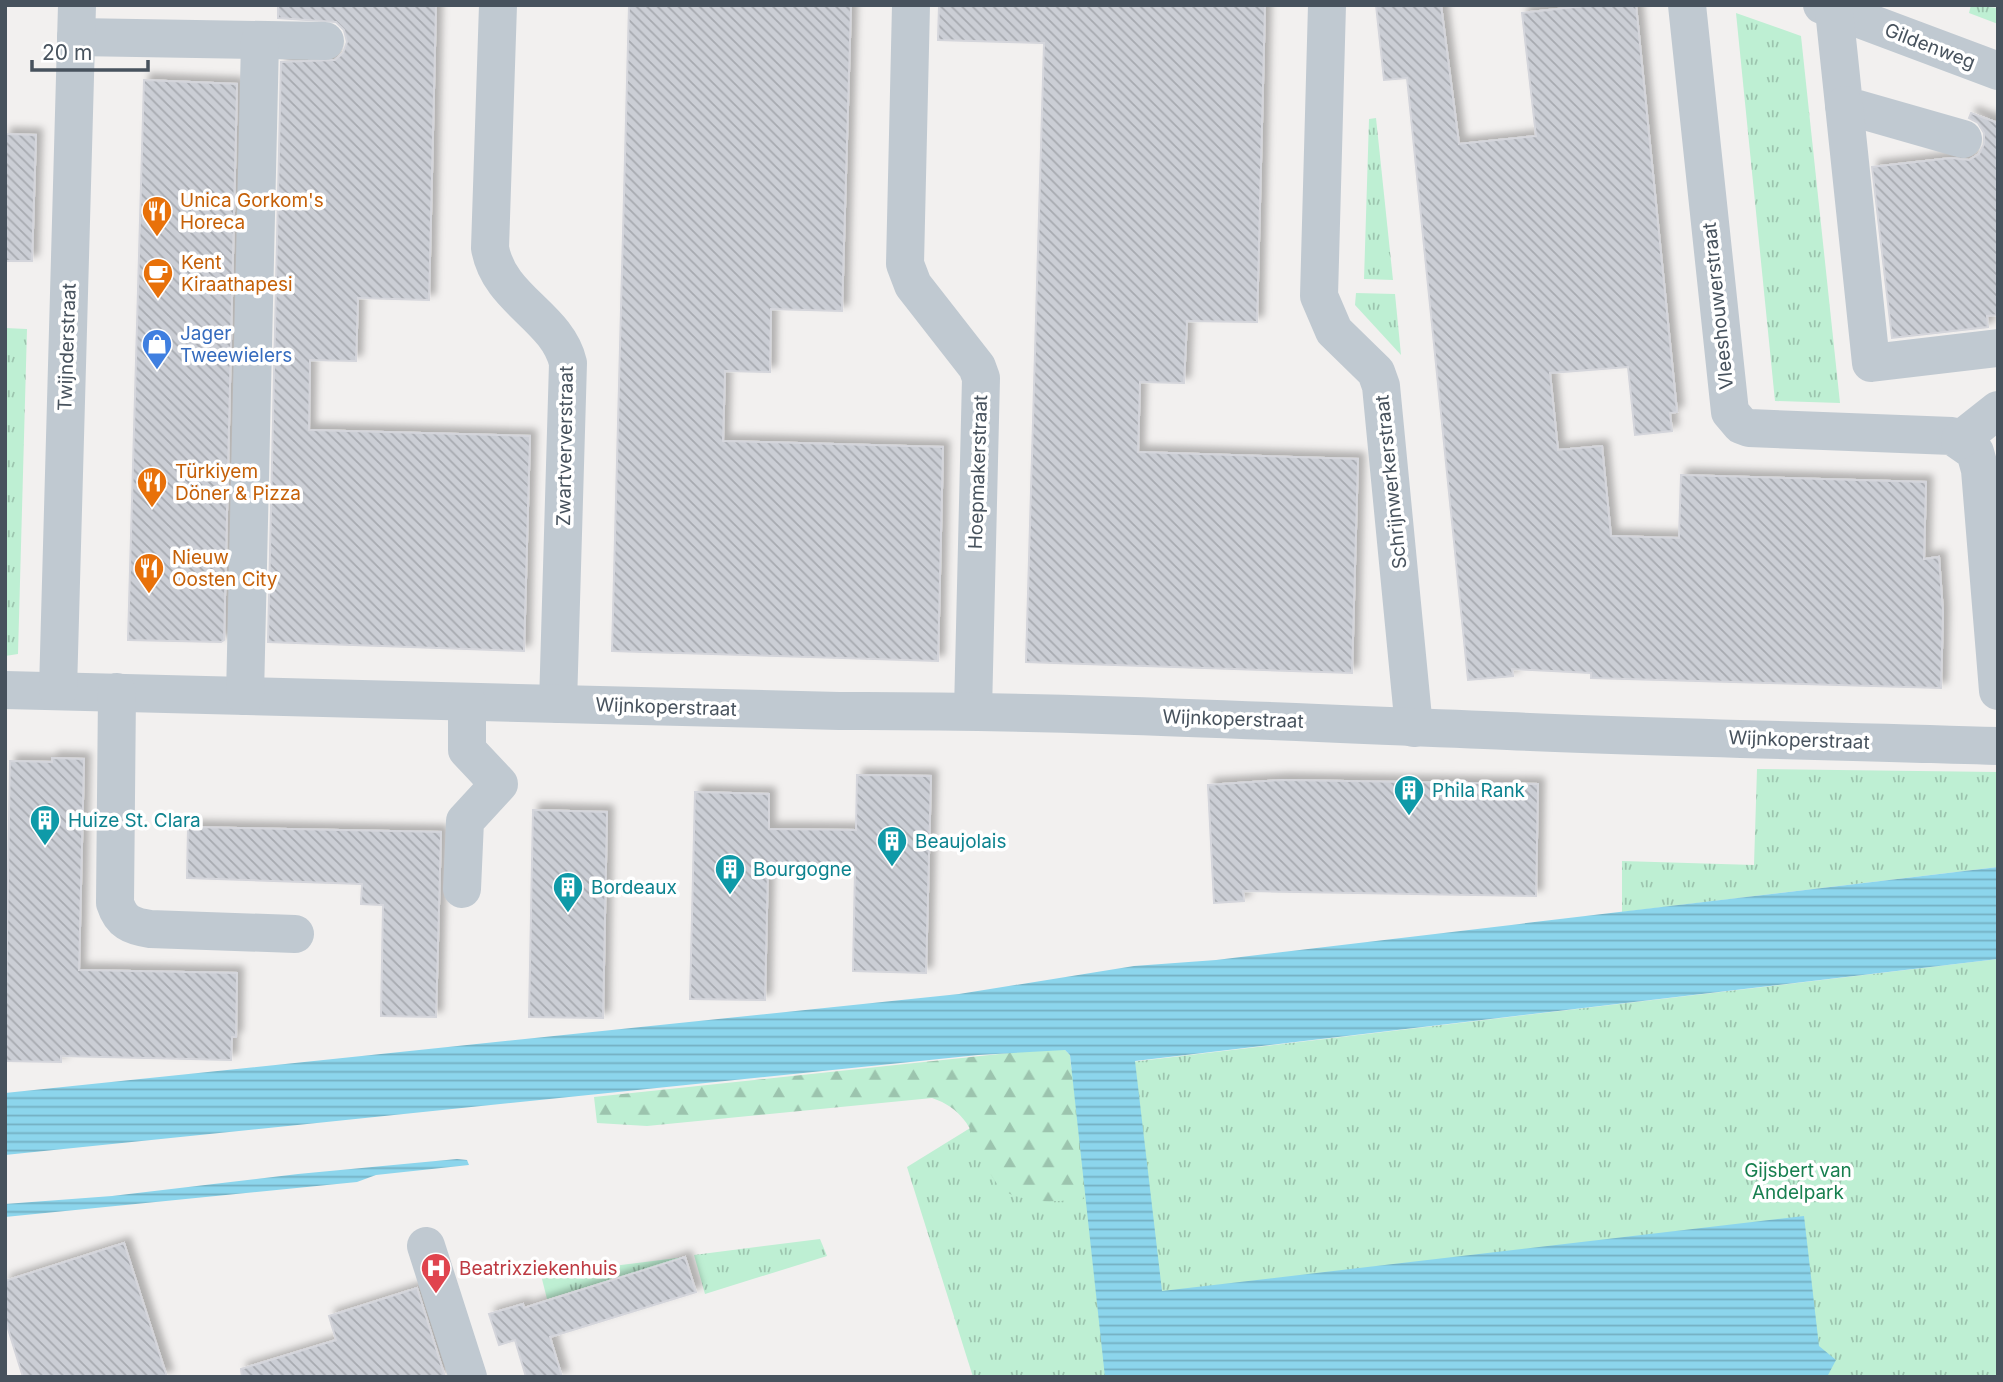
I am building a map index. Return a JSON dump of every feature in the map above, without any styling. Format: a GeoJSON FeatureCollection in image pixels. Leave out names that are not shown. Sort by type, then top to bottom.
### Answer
{"type":"FeatureCollection","features":[{"type":"Feature","properties":{"kind":"street","name":"Zwartververstraat"},"geometry":{"type":"LineString","coordinates":[[498,5],[491,248],[493,262],[499,277],[559,341],[568,363],[558,704]]}},
{"type":"Feature","properties":{"kind":"street","name":"Hoepmakerstraat"},"geometry":{"type":"LineString","coordinates":[[911,5],[905,264],[913,285],[977,367],[981,378],[973,711]]}},
{"type":"Feature","properties":{"kind":"street","name":"Schrijnwerkerstraat"},"geometry":{"type":"LineString","coordinates":[[1327,5],[1319,296],[1334,331],[1376,372],[1381,386],[1414,728]]}},
{"type":"Feature","properties":{"kind":"street","name":"Vleeshouwerstraat"},"geometry":{"type":"LineString","coordinates":[[1687,5],[1727,397],[1734,419],[1741,425],[1760,430],[1952,436],[1961,440]]}},
{"type":"Feature","properties":{"kind":"street","name":"Gildenweg"},"geometry":{"type":"LineString","coordinates":[[1828,7],[1998,71]]}},
{"type":"Feature","properties":{"kind":"street"},"geometry":{"type":"LineString","coordinates":[[1828,7],[1844,104],[1871,363],[1998,348]]}},
{"type":"Feature","properties":{"kind":"street"},"geometry":{"type":"LineString","coordinates":[[76,21],[260,41],[325,41]]}},
{"type":"Feature","properties":{"kind":"street","name":"Twijnderstraat"},"geometry":{"type":"LineString","coordinates":[[58,690],[76,21]]}},
{"type":"Feature","properties":{"kind":"street"},"geometry":{"type":"LineString","coordinates":[[245,696],[260,41]]}},
{"type":"Feature","properties":{"kind":"street"},"geometry":{"type":"LineString","coordinates":[[1844,104],[1962,139]]}},
{"type":"Feature","properties":{"kind":"street"},"geometry":{"type":"LineString","coordinates":[[1998,410],[1961,440],[1975,452],[1980,470],[1998,691]]}},
{"type":"Feature","properties":{"kind":"street","name":"Wijnkoperstraat"},"geometry":{"type":"LineString","coordinates":[[5,690],[839,711],[973,711],[1998,746]]}},
{"type":"Feature","properties":{"kind":"street"},"geometry":{"type":"LineString","coordinates":[[117,692],[115,903],[119,915],[127,924],[150,929],[295,934]]}},
{"type":"Feature","properties":{"kind":"street"},"geometry":{"type":"LineString","coordinates":[[462,889],[465,821],[499,784],[467,750],[467,702]]}},
{"type":"Feature","properties":{"kind":"street"},"geometry":{"type":"LineString","coordinates":[[426,1246],[468,1377]]}},
{"type":"Feature","properties":{"kind":"green space"},"geometry":{"type":"Polygon","coordinates":[[[1971,5],[1998,8],[1998,24],[1969,13],[1971,5]]]}},
{"type":"Feature","properties":{"kind":"green space"},"geometry":{"type":"Polygon","coordinates":[[[1736,13],[1801,36],[1840,403],[1775,401],[1736,13]]]}},
{"type":"Feature","properties":{"kind":"green space"},"geometry":{"type":"Polygon","coordinates":[[[1376,118],[1393,280],[1364,279],[1369,119],[1376,118]]]}},
{"type":"Feature","properties":{"kind":"green space"},"geometry":{"type":"Polygon","coordinates":[[[1356,293],[1395,294],[1401,355],[1355,305],[1356,293]]]}},
{"type":"Feature","properties":{"kind":"green space"},"geometry":{"type":"Polygon","coordinates":[[[5,328],[27,329],[18,654],[5,656],[5,328]]]}},
{"type":"Feature","properties":{"kind":"green space"},"geometry":{"type":"Polygon","coordinates":[[[1757,769],[1998,772],[1998,867],[1622,912],[1622,861],[1754,865],[1757,769]]]}},
{"type":"Feature","properties":{"kind":"green space","name":"Gijsbert van Andelpark"},"geometry":{"type":"Polygon","coordinates":[[[1998,959],[1998,1377],[973,1377],[907,1167],[1064,1070],[1998,959]]]}},
{"type":"Feature","properties":{"kind":"green space"},"geometry":{"type":"Polygon","coordinates":[[[1056,1048],[1065,1050],[1070,1055],[1084,1199],[1032,1200],[1015,1196],[1002,1188],[992,1177],[964,1119],[950,1107],[932,1098],[647,1126],[597,1123],[594,1097],[1056,1048]]]}},
{"type":"Feature","properties":{"kind":"green space"},"geometry":{"type":"Polygon","coordinates":[[[820,1239],[827,1256],[705,1294],[694,1255],[820,1239]]]}},
{"type":"Feature","properties":{"kind":"green space"},"geometry":{"type":"Polygon","coordinates":[[[685,1257],[547,1299],[541,1275],[685,1257]]]}},
{"type":"Feature","properties":{"kind":"water"},"geometry":{"type":"Polygon","coordinates":[[[1998,867],[1998,959],[1135,1061],[1162,1291],[1804,1216],[1819,1346],[1836,1360],[1827,1377],[1105,1377],[1070,1055],[1065,1050],[978,1055],[5,1155],[5,1093],[959,994],[1134,966],[1216,960],[1998,867]]]}},
{"type":"Feature","properties":{"kind":"water"},"geometry":{"type":"Polygon","coordinates":[[[467,1160],[469,1165],[376,1175],[357,1182],[5,1217],[5,1204],[112,1196],[467,1160]]]}},
{"type":"Feature","properties":{"kind":"building"},"geometry":{"type":"Polygon","coordinates":[[[278,5],[436,5],[429,300],[358,298],[356,361],[310,360],[309,430],[530,436],[524,651],[268,642],[281,62],[335,60],[343,53],[347,42],[344,30],[336,22],[278,18],[278,5]]]}},
{"type":"Feature","properties":{"kind":"building"},"geometry":{"type":"Polygon","coordinates":[[[629,5],[851,5],[842,311],[771,309],[770,372],[725,371],[723,441],[943,447],[938,661],[612,651],[629,5]]]}},
{"type":"Feature","properties":{"kind":"building"},"geometry":{"type":"Polygon","coordinates":[[[939,5],[1265,5],[1257,322],[1187,321],[1184,383],[1140,382],[1138,452],[1358,459],[1352,673],[1026,662],[1044,43],[938,40],[939,5]]]}},
{"type":"Feature","properties":{"kind":"building"},"geometry":{"type":"Polygon","coordinates":[[[1376,5],[1441,5],[1459,144],[1536,136],[1522,13],[1594,5],[1636,5],[1677,412],[1670,413],[1672,431],[1635,435],[1628,367],[1550,373],[1558,450],[1602,446],[1611,536],[1679,538],[1681,475],[1926,482],[1924,559],[1939,557],[1943,612],[1941,688],[1591,678],[1591,673],[1512,669],[1513,676],[1468,680],[1407,78],[1384,80],[1376,5]]]}},
{"type":"Feature","properties":{"kind":"building"},"geometry":{"type":"Polygon","coordinates":[[[144,80],[237,84],[224,640],[221,642],[128,640],[144,80]]]}},
{"type":"Feature","properties":{"kind":"building"},"geometry":{"type":"Polygon","coordinates":[[[1971,113],[1998,123],[1998,315],[1987,316],[1988,327],[1892,338],[1872,167],[1951,158],[1969,160],[1979,154],[1984,144],[1984,133],[1978,123],[1969,118],[1971,113]]]}},
{"type":"Feature","properties":{"kind":"building"},"geometry":{"type":"Polygon","coordinates":[[[5,134],[36,135],[32,261],[5,261],[5,134]]]}},
{"type":"Feature","properties":{"kind":"building","name":"Huize St. Clara"},"geometry":{"type":"Polygon","coordinates":[[[52,758],[84,759],[79,970],[237,973],[236,1037],[232,1037],[231,1060],[61,1056],[61,1062],[5,1061],[10,761],[52,762],[52,758]]]}},
{"type":"Feature","properties":{"kind":"building"},"geometry":{"type":"Polygon","coordinates":[[[857,775],[931,776],[926,973],[853,971],[855,869],[768,865],[765,1000],[690,999],[695,792],[769,794],[769,829],[856,830],[857,775]]]}},
{"type":"Feature","properties":{"kind":"building","name":"Phila Rank"},"geometry":{"type":"Polygon","coordinates":[[[1282,780],[1538,784],[1536,896],[1243,891],[1244,901],[1214,903],[1208,785],[1282,780]]]}},
{"type":"Feature","properties":{"kind":"building","name":"Bordeaux"},"geometry":{"type":"Polygon","coordinates":[[[533,810],[607,812],[603,1018],[529,1017],[533,810]]]}},
{"type":"Feature","properties":{"kind":"building"},"geometry":{"type":"Polygon","coordinates":[[[188,827],[441,832],[436,1017],[381,1016],[383,905],[361,904],[362,884],[187,878],[188,827]]]}},
{"type":"Feature","properties":{"kind":"building"},"geometry":{"type":"Polygon","coordinates":[[[124,1243],[167,1377],[23,1377],[5,1319],[5,1281],[124,1243]]]}},
{"type":"Feature","properties":{"kind":"building"},"geometry":{"type":"Polygon","coordinates":[[[685,1257],[696,1292],[550,1337],[562,1377],[526,1377],[515,1340],[499,1345],[489,1314],[523,1304],[524,1308],[685,1257]]]}},
{"type":"Feature","properties":{"kind":"building"},"geometry":{"type":"Polygon","coordinates":[[[417,1288],[445,1377],[242,1377],[241,1369],[336,1340],[329,1316],[417,1288]]]}},
{"type":"Feature","properties":{"kind":"place","name":"Unica Gorkom's Horeca"},"geometry":{"type":"Point","coordinates":[157,238]}},
{"type":"Feature","properties":{"kind":"place","name":"Kent Kiraathapesi"},"geometry":{"type":"Point","coordinates":[158,300]}},
{"type":"Feature","properties":{"kind":"place","name":"Jager Tweewielers"},"geometry":{"type":"Point","coordinates":[157,371]}},
{"type":"Feature","properties":{"kind":"place","name":"Türkiyem Döner & Pizza"},"geometry":{"type":"Point","coordinates":[152,509]}},
{"type":"Feature","properties":{"kind":"place","name":"Nieuw Oosten City"},"geometry":{"type":"Point","coordinates":[149,595]}},
{"type":"Feature","properties":{"kind":"place","name":"Phila Rank"},"geometry":{"type":"Point","coordinates":[1409,817]}},
{"type":"Feature","properties":{"kind":"place","name":"Huize St. Clara"},"geometry":{"type":"Point","coordinates":[45,847]}},
{"type":"Feature","properties":{"kind":"place","name":"Beaujolais"},"geometry":{"type":"Point","coordinates":[892,868]}},
{"type":"Feature","properties":{"kind":"place","name":"Bourgogne"},"geometry":{"type":"Point","coordinates":[730,896]}},
{"type":"Feature","properties":{"kind":"place","name":"Bordeaux"},"geometry":{"type":"Point","coordinates":[568,914]}},
{"type":"Feature","properties":{"kind":"place","name":"Beatrixziekenhuis"},"geometry":{"type":"Point","coordinates":[436,1295]}}]}
